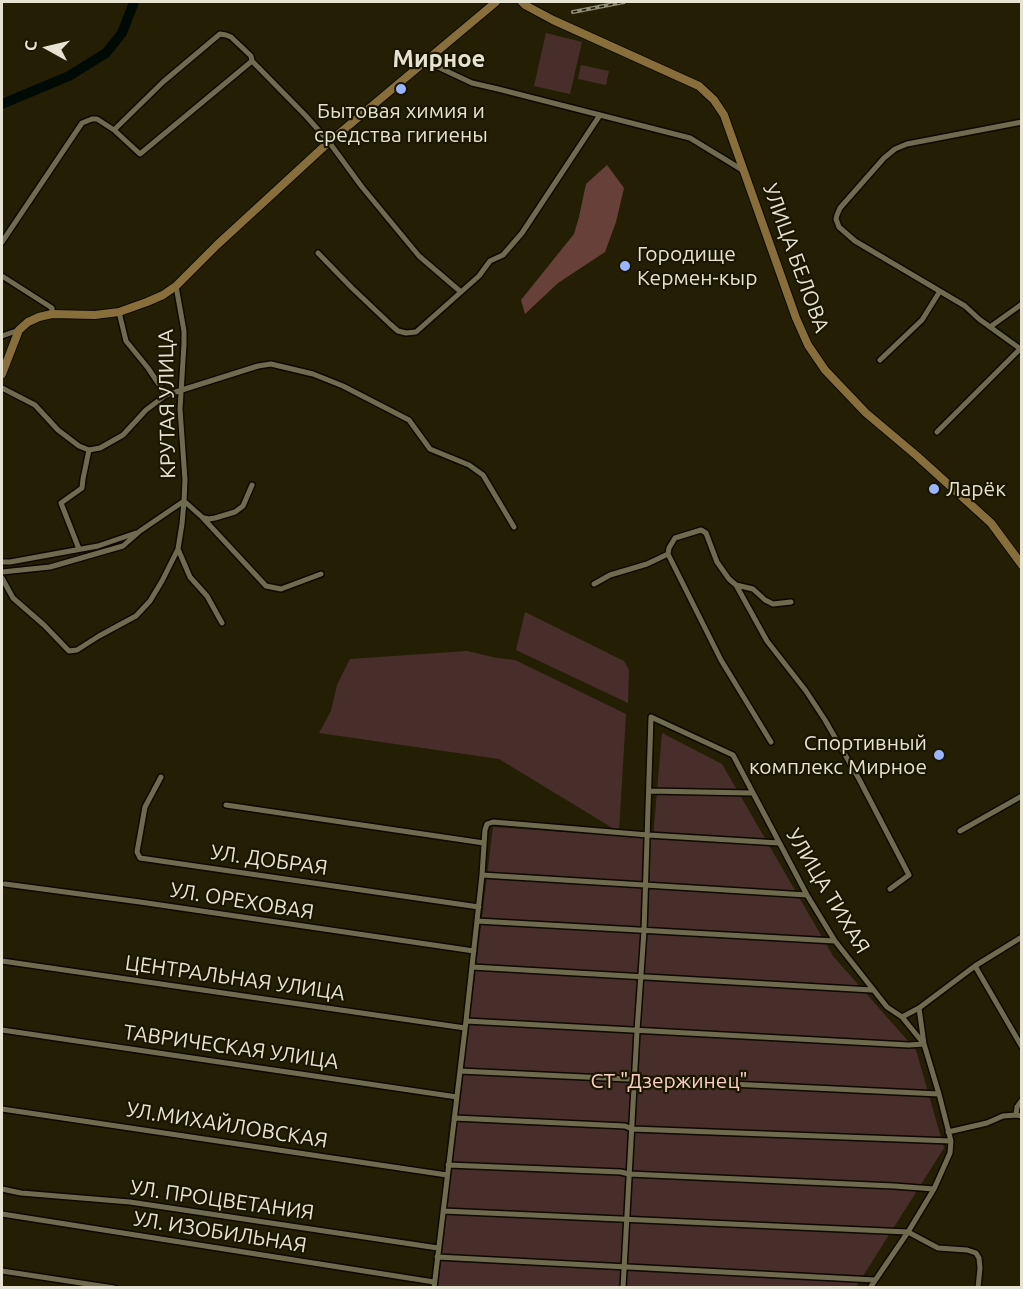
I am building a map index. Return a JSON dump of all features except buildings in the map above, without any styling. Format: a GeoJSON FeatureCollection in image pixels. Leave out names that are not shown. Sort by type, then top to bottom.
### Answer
{"type":"FeatureCollection","features":[{"type":"Feature","properties":{"kind":"main road"},"geometry":{"type":"LineString","coordinates":[[2,374],[19,330],[28,322],[52,314],[95,315],[119,312],[163,295],[176,286],[329,142],[496,3]]}},
{"type":"Feature","properties":{"kind":"main road","name":"УЛИЦА БЕЛОВА"},"geometry":{"type":"LineString","coordinates":[[522,3],[553,20],[699,86],[714,100],[724,115],[796,318],[808,345],[825,370],[866,413],[991,523],[1022,565]]}},
{"type":"Feature","properties":{"kind":"street"},"geometry":{"type":"LineString","coordinates":[[114,130],[163,82],[220,34],[231,37],[329,142],[418,256],[461,292]]}},
{"type":"Feature","properties":{"kind":"street"},"geometry":{"type":"LineString","coordinates":[[2,242],[4,234],[82,123],[97,119],[114,130],[140,154],[252,61]]}},
{"type":"Feature","properties":{"kind":"street"},"geometry":{"type":"LineString","coordinates":[[425,61],[472,83],[690,138],[744,171]]}},
{"type":"Feature","properties":{"kind":"street"},"geometry":{"type":"LineString","coordinates":[[318,253],[398,331],[416,332],[479,276],[490,261],[503,255],[522,232],[600,115]]}},
{"type":"Feature","properties":{"kind":"street"},"geometry":{"type":"LineString","coordinates":[[937,432],[1021,350],[965,306],[855,241],[839,227],[838,212],[884,158],[895,149],[907,144],[1022,122]]}},
{"type":"Feature","properties":{"kind":"street"},"geometry":{"type":"LineString","coordinates":[[2,276],[52,308],[52,314]]}},
{"type":"Feature","properties":{"kind":"street","name":"КРУТАЯ УЛИЦА"},"geometry":{"type":"LineString","coordinates":[[2,572],[50,567],[123,546],[140,531],[184,501],[185,470],[180,409],[184,338],[176,286]]}},
{"type":"Feature","properties":{"kind":"street"},"geometry":{"type":"LineString","coordinates":[[880,360],[922,320],[940,291]]}},
{"type":"Feature","properties":{"kind":"street"},"geometry":{"type":"LineString","coordinates":[[990,327],[1022,304]]}},
{"type":"Feature","properties":{"kind":"street"},"geometry":{"type":"LineString","coordinates":[[119,312],[126,341],[166,395]]}},
{"type":"Feature","properties":{"kind":"street"},"geometry":{"type":"LineString","coordinates":[[2,336],[19,330]]}},
{"type":"Feature","properties":{"kind":"street"},"geometry":{"type":"LineString","coordinates":[[2,388],[35,405],[58,430],[89,450],[100,448],[123,435],[146,410],[166,395],[271,364],[313,374],[343,386],[409,420],[430,449],[469,465],[483,475],[514,526]]}},
{"type":"Feature","properties":{"kind":"street"},"geometry":{"type":"LineString","coordinates":[[79,549],[61,503],[82,488],[89,450]]}},
{"type":"Feature","properties":{"kind":"street"},"geometry":{"type":"LineString","coordinates":[[202,517],[209,519],[235,512],[243,506],[252,485]]}},
{"type":"Feature","properties":{"kind":"street"},"geometry":{"type":"LineString","coordinates":[[184,501],[202,517],[266,586],[281,589],[321,574]]}},
{"type":"Feature","properties":{"kind":"street"},"geometry":{"type":"LineString","coordinates":[[2,578],[13,598],[69,651],[74,651],[136,616],[150,601],[178,549],[184,501]]}},
{"type":"Feature","properties":{"kind":"street"},"geometry":{"type":"LineString","coordinates":[[2,562],[98,546],[140,531]]}},
{"type":"Feature","properties":{"kind":"street"},"geometry":{"type":"LineString","coordinates":[[771,742],[721,660],[668,554],[671,542],[675,538],[703,531],[706,533],[717,562],[736,585],[767,641],[806,691],[825,720],[909,875],[890,889]]}},
{"type":"Feature","properties":{"kind":"street"},"geometry":{"type":"LineString","coordinates":[[178,549],[190,577],[207,596],[222,623]]}},
{"type":"Feature","properties":{"kind":"street"},"geometry":{"type":"LineString","coordinates":[[594,584],[610,574],[647,564],[668,554]]}},
{"type":"Feature","properties":{"kind":"street"},"geometry":{"type":"LineString","coordinates":[[10,562],[30,568]]}},
{"type":"Feature","properties":{"kind":"street"},"geometry":{"type":"LineString","coordinates":[[736,585],[753,589],[773,604],[791,602]]}},
{"type":"Feature","properties":{"kind":"street","name":"УЛИЦА ТИХАЯ"},"geometry":{"type":"LineString","coordinates":[[649,791],[651,717],[733,755],[807,895],[835,941],[872,990],[886,1006],[902,1017],[924,1044]]}},
{"type":"Feature","properties":{"kind":"street","name":"УЛ. ДОБРАЯ"},"geometry":{"type":"LineString","coordinates":[[161,777],[143,814],[137,852],[141,858],[478,907]]}},
{"type":"Feature","properties":{"kind":"street"},"geometry":{"type":"LineString","coordinates":[[624,1287],[644,931],[649,791],[752,793]]}},
{"type":"Feature","properties":{"kind":"street"},"geometry":{"type":"LineString","coordinates":[[960,831],[1022,796]]}},
{"type":"Feature","properties":{"kind":"street"},"geometry":{"type":"LineString","coordinates":[[226,805],[484,843]]}},
{"type":"Feature","properties":{"kind":"street"},"geometry":{"type":"LineString","coordinates":[[434,1285],[487,824],[493,822],[779,843]]}},
{"type":"Feature","properties":{"kind":"street"},"geometry":{"type":"LineString","coordinates":[[482,875],[807,895]]}},
{"type":"Feature","properties":{"kind":"street","name":"УЛ. ОРЕХОВАЯ"},"geometry":{"type":"LineString","coordinates":[[5,884],[474,951]]}},
{"type":"Feature","properties":{"kind":"street"},"geometry":{"type":"LineString","coordinates":[[477,921],[835,941]]}},
{"type":"Feature","properties":{"kind":"street"},"geometry":{"type":"LineString","coordinates":[[902,1017],[919,1008],[975,966],[1022,937]]}},
{"type":"Feature","properties":{"kind":"street","name":"ЦЕНТРАЛЬНАЯ УЛИЦА"},"geometry":{"type":"LineString","coordinates":[[2,961],[465,1028]]}},
{"type":"Feature","properties":{"kind":"street"},"geometry":{"type":"LineString","coordinates":[[975,966],[1022,1047]]}},
{"type":"Feature","properties":{"kind":"street"},"geometry":{"type":"LineString","coordinates":[[472,967],[872,990]]}},
{"type":"Feature","properties":{"kind":"street"},"geometry":{"type":"LineString","coordinates":[[870,1287],[934,1189],[950,1153],[951,1141],[924,1044],[919,1008]]}},
{"type":"Feature","properties":{"kind":"street"},"geometry":{"type":"LineString","coordinates":[[466,1021],[924,1044]]}},
{"type":"Feature","properties":{"kind":"street","name":"ТАВРИЧЕСКАЯ УЛИЦА"},"geometry":{"type":"LineString","coordinates":[[2,1030],[457,1097]]}},
{"type":"Feature","properties":{"kind":"street"},"geometry":{"type":"LineString","coordinates":[[460,1071],[939,1094]]}},
{"type":"Feature","properties":{"kind":"street"},"geometry":{"type":"LineString","coordinates":[[948,1132],[987,1123],[1003,1116],[1019,1116],[1017,1107],[1022,1100]]}},
{"type":"Feature","properties":{"kind":"street","name":"УЛ.МИХАЙЛОВСКАЯ"},"geometry":{"type":"LineString","coordinates":[[2,1109],[447,1175]]}},
{"type":"Feature","properties":{"kind":"street"},"geometry":{"type":"LineString","coordinates":[[454,1118],[626,1126],[632,1129],[951,1141]]}},
{"type":"Feature","properties":{"kind":"street"},"geometry":{"type":"LineString","coordinates":[[448,1165],[934,1189]]}},
{"type":"Feature","properties":{"kind":"street","name":"УЛ. ПРОЦВЕТАНИЯ"},"geometry":{"type":"LineString","coordinates":[[2,1189],[21,1193],[130,1202],[438,1248]]}},
{"type":"Feature","properties":{"kind":"street"},"geometry":{"type":"LineString","coordinates":[[443,1211],[908,1232],[938,1248],[967,1250],[976,1253],[980,1268],[978,1287]]}},
{"type":"Feature","properties":{"kind":"street","name":"УЛ. ИЗОБИЛЬНАЯ"},"geometry":{"type":"LineString","coordinates":[[2,1214],[434,1285]]}},
{"type":"Feature","properties":{"kind":"street"},"geometry":{"type":"LineString","coordinates":[[437,1257],[875,1280]]}},
{"type":"Feature","properties":{"kind":"street"},"geometry":{"type":"LineString","coordinates":[[2,1271],[114,1287]]}},
{"type":"Feature","properties":{"kind":"green space"},"geometry":{"type":"Polygon","coordinates":[[[546,33],[582,42],[570,94],[534,86],[546,33]]]}},
{"type":"Feature","properties":{"kind":"green space"},"geometry":{"type":"Polygon","coordinates":[[[581,65],[609,71],[606,85],[578,79],[581,65]]]}},
{"type":"Feature","properties":{"kind":"green space"},"geometry":{"type":"Polygon","coordinates":[[[525,612],[624,661],[629,670],[628,703],[516,650],[525,612]]]}},
{"type":"Feature","properties":{"kind":"green space"},"geometry":{"type":"Polygon","coordinates":[[[467,651],[515,660],[626,714],[619,832],[499,759],[319,733],[331,711],[337,685],[350,659],[467,651]]]}},
{"type":"Feature","properties":{"kind":"green space","name":"СТ \"Дзержинец\""},"geometry":{"type":"Polygon","coordinates":[[[662,733],[722,764],[833,956],[916,1050],[944,1148],[856,1287],[437,1288],[493,827],[653,838],[662,733]]]}},
{"type":"Feature","properties":{"kind":"shaded area"},"geometry":{"type":"Polygon","coordinates":[[[607,165],[624,188],[616,222],[605,252],[558,283],[525,314],[521,300],[574,234],[586,184],[607,165]]]}},
{"type":"Feature","properties":{"kind":"waterway"},"geometry":{"type":"LineString","coordinates":[[2,104],[69,76],[106,53],[122,33],[134,2]]}},
{"type":"Feature","properties":{"kind":"railway"},"geometry":{"type":"LineString","coordinates":[[573,12],[624,2]]}},
{"type":"Feature","properties":{"kind":"place","name":"Бытовая химия и средства гигиены"},"geometry":{"type":"Point","coordinates":[401,89]}},
{"type":"Feature","properties":{"kind":"place","name":"Городище Кермен-кыр"},"geometry":{"type":"Point","coordinates":[625,266]}},
{"type":"Feature","properties":{"kind":"place","name":"Ларёк"},"geometry":{"type":"Point","coordinates":[934,489]}},
{"type":"Feature","properties":{"kind":"place","name":"Спортивный комплекс Мирное"},"geometry":{"type":"Point","coordinates":[939,755]}},
{"type":"Feature","properties":{"kind":"district","name":"Мирное"},"geometry":{"type":"Point","coordinates":[439,59]}}]}
